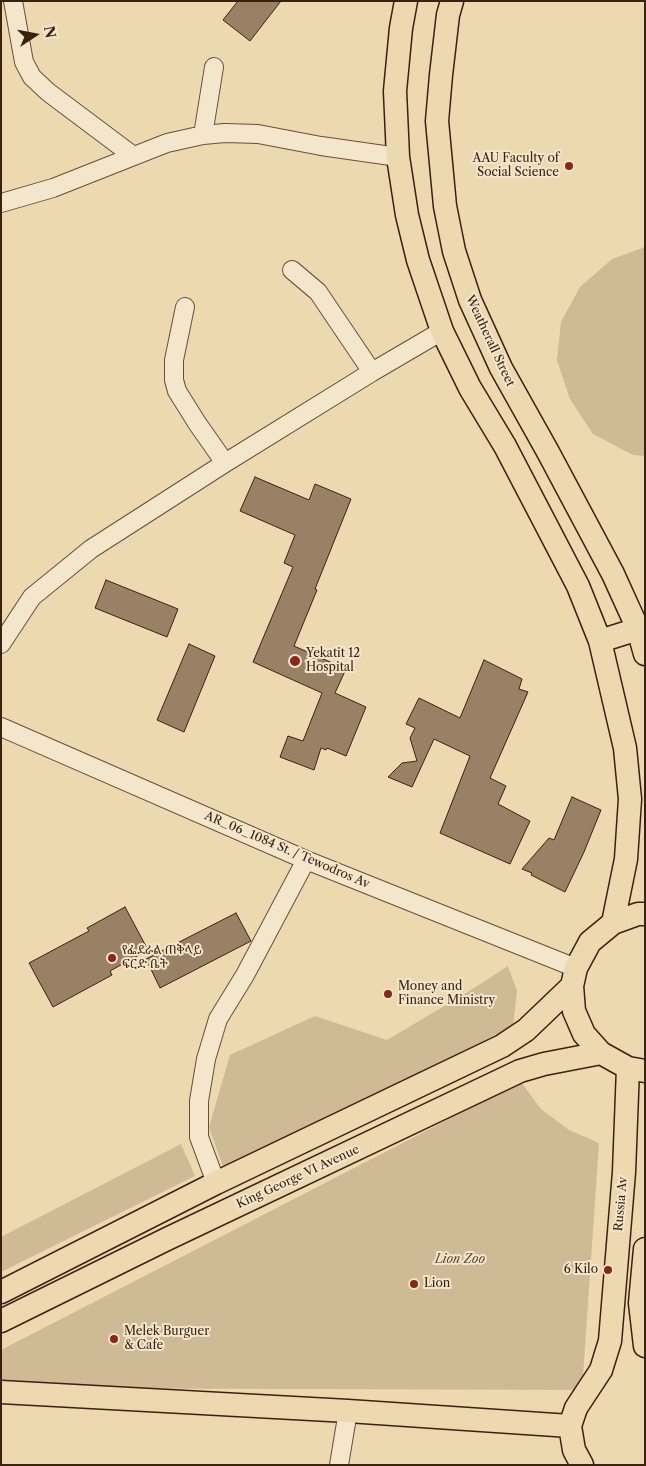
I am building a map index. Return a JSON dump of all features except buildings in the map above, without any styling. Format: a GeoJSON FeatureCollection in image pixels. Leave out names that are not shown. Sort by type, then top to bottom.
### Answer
{"type":"FeatureCollection","features":[{"type":"Feature","properties":{"kind":"main road"},"geometry":{"type":"LineString","coordinates":[[406,1],[401,28],[395,91],[398,157],[407,215],[418,260],[442,331],[470,388],[505,446],[578,586],[600,641],[625,748],[630,799],[626,859],[612,923]]}},
{"type":"Feature","properties":{"kind":"main road","name":"Weatherall Street"},"geometry":{"type":"LineString","coordinates":[[452,1],[448,15],[438,121],[445,206],[454,251],[470,300],[501,368],[613,574],[638,629],[645,654]]}},
{"type":"Feature","properties":{"kind":"main road"},"geometry":{"type":"LineString","coordinates":[[600,641],[638,629]]}},
{"type":"Feature","properties":{"kind":"main road"},"geometry":{"type":"LineString","coordinates":[[1,1292],[216,1183],[502,1046],[526,1030],[574,977],[590,942],[612,923],[638,914],[645,914]]}},
{"type":"Feature","properties":{"kind":"main road"},"geometry":{"type":"LineString","coordinates":[[574,977],[574,1011],[584,1034],[601,1053],[636,1069]]}},
{"type":"Feature","properties":{"kind":"main road","name":"King George VI Avenue"},"geometry":{"type":"LineString","coordinates":[[1,1321],[167,1239],[520,1071],[544,1064],[601,1053]]}},
{"type":"Feature","properties":{"kind":"main road","name":"Russia Av"},"geometry":{"type":"LineString","coordinates":[[570,1426],[576,1408],[601,1370],[610,1341],[624,1172],[636,1069]]}},
{"type":"Feature","properties":{"kind":"main road"},"geometry":{"type":"LineString","coordinates":[[150,1217],[167,1239]]}},
{"type":"Feature","properties":{"kind":"main road"},"geometry":{"type":"LineString","coordinates":[[644,1344],[642,1306],[645,1249]]}},
{"type":"Feature","properties":{"kind":"main road"},"geometry":{"type":"LineString","coordinates":[[1,1392],[348,1411],[570,1426],[574,1450],[582,1465]]}},
{"type":"Feature","properties":{"kind":"street"},"geometry":{"type":"LineString","coordinates":[[14,1],[24,62],[32,77],[48,92],[132,155]]}},
{"type":"Feature","properties":{"kind":"street"},"geometry":{"type":"LineString","coordinates":[[203,135],[214,67]]}},
{"type":"Feature","properties":{"kind":"street"},"geometry":{"type":"LineString","coordinates":[[1,203],[53,188],[167,142],[203,135],[225,133],[258,134],[321,146],[398,157]]}},
{"type":"Feature","properties":{"kind":"street"},"geometry":{"type":"LineString","coordinates":[[292,270],[318,292],[372,372]]}},
{"type":"Feature","properties":{"kind":"street"},"geometry":{"type":"LineString","coordinates":[[184,307],[174,360],[174,380],[177,392],[196,424],[225,463]]}},
{"type":"Feature","properties":{"kind":"street"},"geometry":{"type":"LineString","coordinates":[[1,644],[32,597],[91,549],[225,463],[442,331]]}},
{"type":"Feature","properties":{"kind":"street","name":"AR_06_1084 St. / Tewodros Av"},"geometry":{"type":"LineString","coordinates":[[1,727],[574,977]]}},
{"type":"Feature","properties":{"kind":"street"},"geometry":{"type":"LineString","coordinates":[[216,1183],[199,1137],[199,1102],[206,1059],[218,1019],[245,975],[306,860]]}},
{"type":"Feature","properties":{"kind":"street"},"geometry":{"type":"LineString","coordinates":[[338,1465],[348,1411]]}},
{"type":"Feature","properties":{"kind":"green space"},"geometry":{"type":"Polygon","coordinates":[[[645,247],[645,456],[633,455],[593,434],[570,399],[557,360],[561,322],[580,287],[612,259],[645,247]]]}},
{"type":"Feature","properties":{"kind":"green space"},"geometry":{"type":"Polygon","coordinates":[[[508,966],[517,991],[513,1026],[224,1170],[209,1127],[230,1055],[315,1016],[387,1040],[508,966]]]}},
{"type":"Feature","properties":{"kind":"green space","name":"Lion Zoo"},"geometry":{"type":"Polygon","coordinates":[[[521,1082],[541,1109],[569,1130],[599,1143],[582,1390],[1,1388],[1,1350],[521,1082]]]}},
{"type":"Feature","properties":{"kind":"green space"},"geometry":{"type":"Polygon","coordinates":[[[181,1144],[195,1176],[1,1272],[1,1237],[181,1144]]]}},
{"type":"Feature","properties":{"kind":"place","name":"AAU Faculty of Social Science"},"geometry":{"type":"Point","coordinates":[569,166]}},
{"type":"Feature","properties":{"kind":"place","name":"Yekatit 12 Hospital"},"geometry":{"type":"Point","coordinates":[295,661]}},
{"type":"Feature","properties":{"kind":"place","name":"የፌደራል ጠቅላይ ፍርድ ቤት"},"geometry":{"type":"Point","coordinates":[112,958]}},
{"type":"Feature","properties":{"kind":"place","name":"Money and Finance Ministry"},"geometry":{"type":"Point","coordinates":[388,994]}},
{"type":"Feature","properties":{"kind":"place","name":"6 Kilo"},"geometry":{"type":"Point","coordinates":[608,1270]}},
{"type":"Feature","properties":{"kind":"place","name":"Lion"},"geometry":{"type":"Point","coordinates":[414,1284]}},
{"type":"Feature","properties":{"kind":"place","name":"Melek Burguer & Cafe"},"geometry":{"type":"Point","coordinates":[114,1339]}}]}
